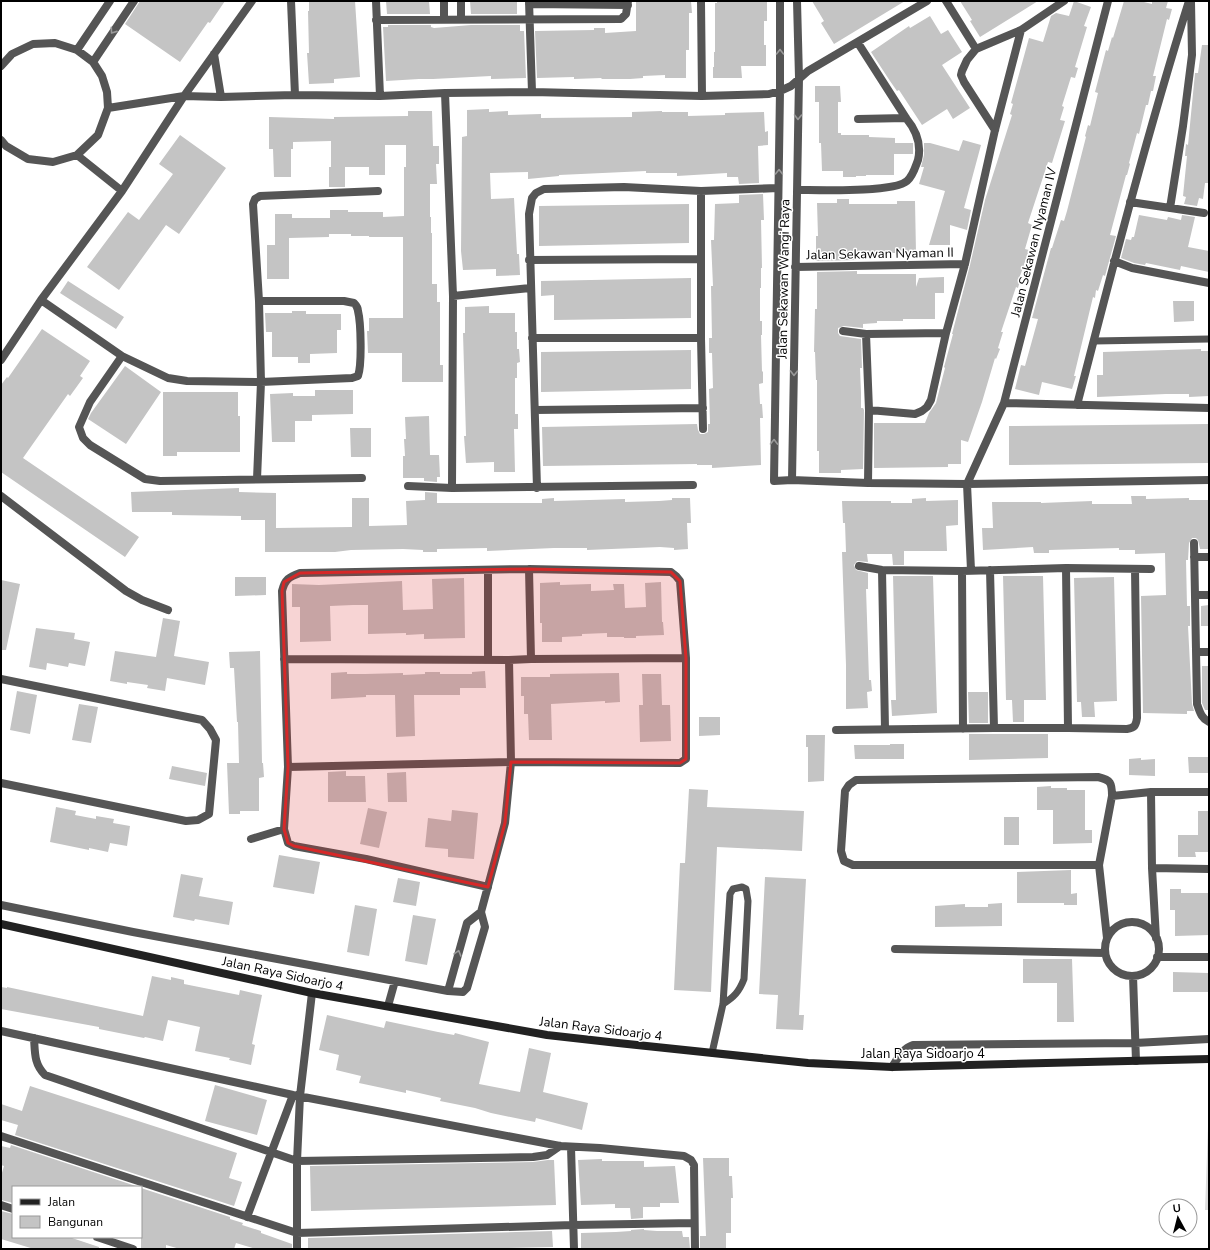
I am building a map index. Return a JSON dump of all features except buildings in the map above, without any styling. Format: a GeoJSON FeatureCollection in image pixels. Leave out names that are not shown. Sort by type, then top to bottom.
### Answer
{"type":"FeatureCollection","features":[{"type":"Feature","properties":{"kind":"street"},"geometry":{"type":"LineString","coordinates":[[77,50],[110,1]]}},
{"type":"Feature","properties":{"kind":"street"},"geometry":{"type":"LineString","coordinates":[[93,62],[134,1]]}},
{"type":"Feature","properties":{"kind":"street"},"geometry":{"type":"LineString","coordinates":[[1,360],[41,300],[122,191],[184,96],[252,1]]}},
{"type":"Feature","properties":{"kind":"street"},"geometry":{"type":"LineString","coordinates":[[291,1],[294,95]]}},
{"type":"Feature","properties":{"kind":"street"},"geometry":{"type":"LineString","coordinates":[[376,1],[380,96]]}},
{"type":"Feature","properties":{"kind":"street"},"geometry":{"type":"LineString","coordinates":[[444,1],[444,19]]}},
{"type":"Feature","properties":{"kind":"street"},"geometry":{"type":"LineString","coordinates":[[461,1],[461,19]]}},
{"type":"Feature","properties":{"kind":"street"},"geometry":{"type":"LineString","coordinates":[[701,1],[702,96]]}},
{"type":"Feature","properties":{"kind":"street","name":"Jalan Sekawan Wangi Raya"},"geometry":{"type":"LineString","coordinates":[[780,1],[774,481],[792,480],[799,78],[797,1]]}},
{"type":"Feature","properties":{"kind":"street"},"geometry":{"type":"LineString","coordinates":[[108,108],[184,96],[380,96],[532,92],[702,96],[769,94],[791,86],[808,70],[927,1]]}},
{"type":"Feature","properties":{"kind":"street"},"geometry":{"type":"LineString","coordinates":[[946,1],[976,50]]}},
{"type":"Feature","properties":{"kind":"street"},"geometry":{"type":"LineString","coordinates":[[995,130],[962,79],[961,74],[963,67],[976,50],[1022,30],[1064,1]]}},
{"type":"Feature","properties":{"kind":"street","name":"Jalan Sekawan Nyaman IV"},"geometry":{"type":"LineString","coordinates":[[967,484],[1004,403],[1108,1]]}},
{"type":"Feature","properties":{"kind":"street"},"geometry":{"type":"LineString","coordinates":[[1077,405],[1130,202],[1167,72],[1190,1]]}},
{"type":"Feature","properties":{"kind":"street"},"geometry":{"type":"LineString","coordinates":[[1170,208],[1192,55],[1190,1]]}},
{"type":"Feature","properties":{"kind":"street"},"geometry":{"type":"LineString","coordinates":[[376,20],[529,18],[621,19],[626,14],[628,3],[529,3],[529,18],[532,92]]}},
{"type":"Feature","properties":{"kind":"street"},"geometry":{"type":"LineString","coordinates":[[869,410],[915,414],[927,407],[930,400],[946,333],[965,264],[995,130],[1022,30]]}},
{"type":"Feature","properties":{"kind":"street"},"geometry":{"type":"LineString","coordinates":[[797,190],[852,190],[893,187],[906,182],[914,172],[919,154],[919,141],[914,128],[906,118],[858,42]]}},
{"type":"Feature","properties":{"kind":"street"},"geometry":{"type":"LineString","coordinates":[[1,66],[12,54],[32,44],[55,43],[77,50],[93,62],[102,76],[107,92],[108,108],[98,135],[77,155],[53,162],[47,162],[28,159],[3,146]]}},
{"type":"Feature","properties":{"kind":"street"},"geometry":{"type":"LineString","coordinates":[[214,54],[221,97]]}},
{"type":"Feature","properties":{"kind":"street"},"geometry":{"type":"LineString","coordinates":[[445,94],[453,296],[452,488]]}},
{"type":"Feature","properties":{"kind":"street"},"geometry":{"type":"LineString","coordinates":[[858,119],[906,118]]}},
{"type":"Feature","properties":{"kind":"street"},"geometry":{"type":"LineString","coordinates":[[77,155],[122,191]]}},
{"type":"Feature","properties":{"kind":"street"},"geometry":{"type":"LineString","coordinates":[[537,488],[529,260],[529,214],[532,198],[536,193],[544,189],[624,187],[701,191],[778,188]]}},
{"type":"Feature","properties":{"kind":"street"},"geometry":{"type":"LineString","coordinates":[[257,479],[260,382],[259,301],[253,204],[255,199],[260,196],[378,191]]}},
{"type":"Feature","properties":{"kind":"street"},"geometry":{"type":"LineString","coordinates":[[701,191],[701,338],[703,429]]}},
{"type":"Feature","properties":{"kind":"street"},"geometry":{"type":"LineString","coordinates":[[1130,202],[1204,213]]}},
{"type":"Feature","properties":{"kind":"street"},"geometry":{"type":"LineString","coordinates":[[529,260],[701,259]]}},
{"type":"Feature","properties":{"kind":"street"},"geometry":{"type":"LineString","coordinates":[[1114,261],[1132,268],[1209,283]]}},
{"type":"Feature","properties":{"kind":"street","name":"Jalan Sekawan Nyaman II"},"geometry":{"type":"LineString","coordinates":[[796,267],[965,264]]}},
{"type":"Feature","properties":{"kind":"street"},"geometry":{"type":"LineString","coordinates":[[453,296],[530,288]]}},
{"type":"Feature","properties":{"kind":"street"},"geometry":{"type":"LineString","coordinates":[[41,300],[122,356],[168,378],[187,381],[260,382],[352,378],[358,376],[360,368],[360,318],[358,309],[354,302],[259,301]]}},
{"type":"Feature","properties":{"kind":"street"},"geometry":{"type":"LineString","coordinates":[[843,331],[866,334],[946,333]]}},
{"type":"Feature","properties":{"kind":"street"},"geometry":{"type":"LineString","coordinates":[[866,334],[869,410],[868,483]]}},
{"type":"Feature","properties":{"kind":"street"},"geometry":{"type":"LineString","coordinates":[[532,338],[701,338]]}},
{"type":"Feature","properties":{"kind":"street"},"geometry":{"type":"LineString","coordinates":[[122,356],[90,402],[80,427],[83,438],[90,445],[145,479],[160,481],[362,478]]}},
{"type":"Feature","properties":{"kind":"street"},"geometry":{"type":"LineString","coordinates":[[1004,403],[1209,408]]}},
{"type":"Feature","properties":{"kind":"street"},"geometry":{"type":"LineString","coordinates":[[535,410],[703,408]]}},
{"type":"Feature","properties":{"kind":"street"},"geometry":{"type":"LineString","coordinates":[[792,480],[868,483],[967,484],[1209,480]]}},
{"type":"Feature","properties":{"kind":"street"},"geometry":{"type":"LineString","coordinates":[[963,729],[967,484]]}},
{"type":"Feature","properties":{"kind":"street"},"geometry":{"type":"LineString","coordinates":[[408,486],[452,488],[693,486]]}},
{"type":"Feature","properties":{"kind":"street"},"geometry":{"type":"LineString","coordinates":[[1,496],[126,591],[142,600],[168,610]]}},
{"type":"Feature","properties":{"kind":"street"},"geometry":{"type":"LineString","coordinates":[[1194,543],[1198,704],[1200,714],[1209,722]]}},
{"type":"Feature","properties":{"kind":"street"},"geometry":{"type":"LineString","coordinates":[[1194,557],[1209,557]]}},
{"type":"Feature","properties":{"kind":"street"},"geometry":{"type":"LineString","coordinates":[[859,566],[882,570],[966,571],[1066,568],[1151,569]]}},
{"type":"Feature","properties":{"kind":"street"},"geometry":{"type":"LineString","coordinates":[[1066,568],[1068,728]]}},
{"type":"Feature","properties":{"kind":"street"},"geometry":{"type":"LineString","coordinates":[[529,569],[531,659]]}},
{"type":"Feature","properties":{"kind":"street"},"geometry":{"type":"LineString","coordinates":[[288,766],[511,762],[680,763],[686,759],[686,658],[680,581],[671,572],[529,569],[300,573],[288,577],[284,582],[282,591],[288,766],[284,829],[288,843],[294,846],[366,859],[488,887]]}},
{"type":"Feature","properties":{"kind":"street"},"geometry":{"type":"LineString","coordinates":[[836,730],[1133,728],[1136,726],[1137,718],[1135,569]]}},
{"type":"Feature","properties":{"kind":"street"},"geometry":{"type":"LineString","coordinates":[[488,570],[488,660]]}},
{"type":"Feature","properties":{"kind":"street"},"geometry":{"type":"LineString","coordinates":[[882,570],[885,729]]}},
{"type":"Feature","properties":{"kind":"street"},"geometry":{"type":"LineString","coordinates":[[990,570],[994,728]]}},
{"type":"Feature","properties":{"kind":"street"},"geometry":{"type":"LineString","coordinates":[[1196,595],[1209,595]]}},
{"type":"Feature","properties":{"kind":"street"},"geometry":{"type":"LineString","coordinates":[[1197,652],[1209,652]]}},
{"type":"Feature","properties":{"kind":"street"},"geometry":{"type":"LineString","coordinates":[[284,659],[509,660],[686,658]]}},
{"type":"Feature","properties":{"kind":"street"},"geometry":{"type":"LineString","coordinates":[[1,905],[461,993],[467,988],[485,927],[481,912],[505,823],[511,762],[509,660]]}},
{"type":"Feature","properties":{"kind":"street"},"geometry":{"type":"LineString","coordinates":[[1,679],[202,720],[210,729],[216,740],[209,814],[198,820],[186,821],[1,783]]}},
{"type":"Feature","properties":{"kind":"street"},"geometry":{"type":"LineString","coordinates":[[1099,865],[853,865],[844,861],[841,851],[845,791],[849,785],[856,780],[1098,777],[1106,779],[1110,782],[1112,787],[1112,796],[1099,865],[1107,938],[1105,952],[1110,965],[1114,970],[1133,976],[1145,972],[1150,968],[1157,957],[1158,951],[1152,868],[1151,792]]}},
{"type":"Feature","properties":{"kind":"street"},"geometry":{"type":"LineString","coordinates":[[1112,796],[1151,792],[1209,792]]}},
{"type":"Feature","properties":{"kind":"street"},"geometry":{"type":"LineString","coordinates":[[251,839],[284,829]]}},
{"type":"Feature","properties":{"kind":"street"},"geometry":{"type":"LineString","coordinates":[[1152,868],[1209,869]]}},
{"type":"Feature","properties":{"kind":"street"},"geometry":{"type":"LineString","coordinates":[[448,991],[467,923],[481,912]]}},
{"type":"Feature","properties":{"kind":"street"},"geometry":{"type":"LineString","coordinates":[[1107,938],[1117,926],[1132,922],[1140,923],[1146,927],[1156,938]]}},
{"type":"Feature","properties":{"kind":"street","name":"Jalan Raya Sidoarjo 4"},"geometry":{"type":"LineString","coordinates":[[1,924],[312,993],[547,1035],[808,1063],[892,1067],[1209,1060]]}},
{"type":"Feature","properties":{"kind":"street"},"geometry":{"type":"LineString","coordinates":[[895,950],[1105,952]]}},
{"type":"Feature","properties":{"kind":"street"},"geometry":{"type":"LineString","coordinates":[[1157,957],[1209,956]]}},
{"type":"Feature","properties":{"kind":"street"},"geometry":{"type":"LineString","coordinates":[[1133,976],[1136,1061]]}},
{"type":"Feature","properties":{"kind":"street"},"geometry":{"type":"LineString","coordinates":[[388,1006],[395,981]]}},
{"type":"Feature","properties":{"kind":"street"},"geometry":{"type":"LineString","coordinates":[[297,1249],[296,1096],[312,993]]}},
{"type":"Feature","properties":{"kind":"street"},"geometry":{"type":"LineString","coordinates":[[1,1031],[296,1096],[560,1146],[684,1156],[691,1160],[694,1166],[695,1249]]}},
{"type":"Feature","properties":{"kind":"street"},"geometry":{"type":"LineString","coordinates":[[34,1038],[37,1063],[45,1075],[297,1161],[533,1157],[547,1155],[560,1146]]}},
{"type":"Feature","properties":{"kind":"street"},"geometry":{"type":"LineString","coordinates":[[892,1067],[902,1052],[907,1047],[913,1045],[1136,1042],[1209,1039]]}},
{"type":"Feature","properties":{"kind":"street"},"geometry":{"type":"LineString","coordinates":[[247,1217],[270,1152],[296,1096]]}},
{"type":"Feature","properties":{"kind":"street"},"geometry":{"type":"LineString","coordinates":[[1,1136],[297,1233],[573,1224],[694,1223]]}},
{"type":"Feature","properties":{"kind":"street"},"geometry":{"type":"LineString","coordinates":[[571,1147],[574,1249]]}},
{"type":"Feature","properties":{"kind":"street"},"geometry":{"type":"LineString","coordinates":[[1,1205],[12,1209]]}},
{"type":"Feature","properties":{"kind":"street"},"geometry":{"type":"LineString","coordinates":[[100,1238],[133,1249]]}},
{"type":"Feature","properties":{"kind":"lane"},"geometry":{"type":"LineString","coordinates":[[1094,341],[1209,339]]}},
{"type":"Feature","properties":{"kind":"lane"},"geometry":{"type":"LineString","coordinates":[[712,1053],[723,1004],[730,894],[733,889],[742,887],[746,889],[748,901],[744,979],[741,988],[735,996],[723,1004]]}},
{"type":"Feature","properties":{"kind":"highlighted area"},"geometry":{"type":"Polygon","coordinates":[[[529,569],[671,572],[680,581],[686,658],[686,759],[680,763],[511,762],[505,823],[488,887],[294,846],[288,843],[284,829],[288,767],[282,591],[284,582],[300,573],[529,569]]]}},
{"type":"Feature","properties":{"kind":"shaded area"},"geometry":{"type":"Polygon","coordinates":[[[1209,1099],[1209,1210],[1205,1210],[1209,1099]]]}}]}
